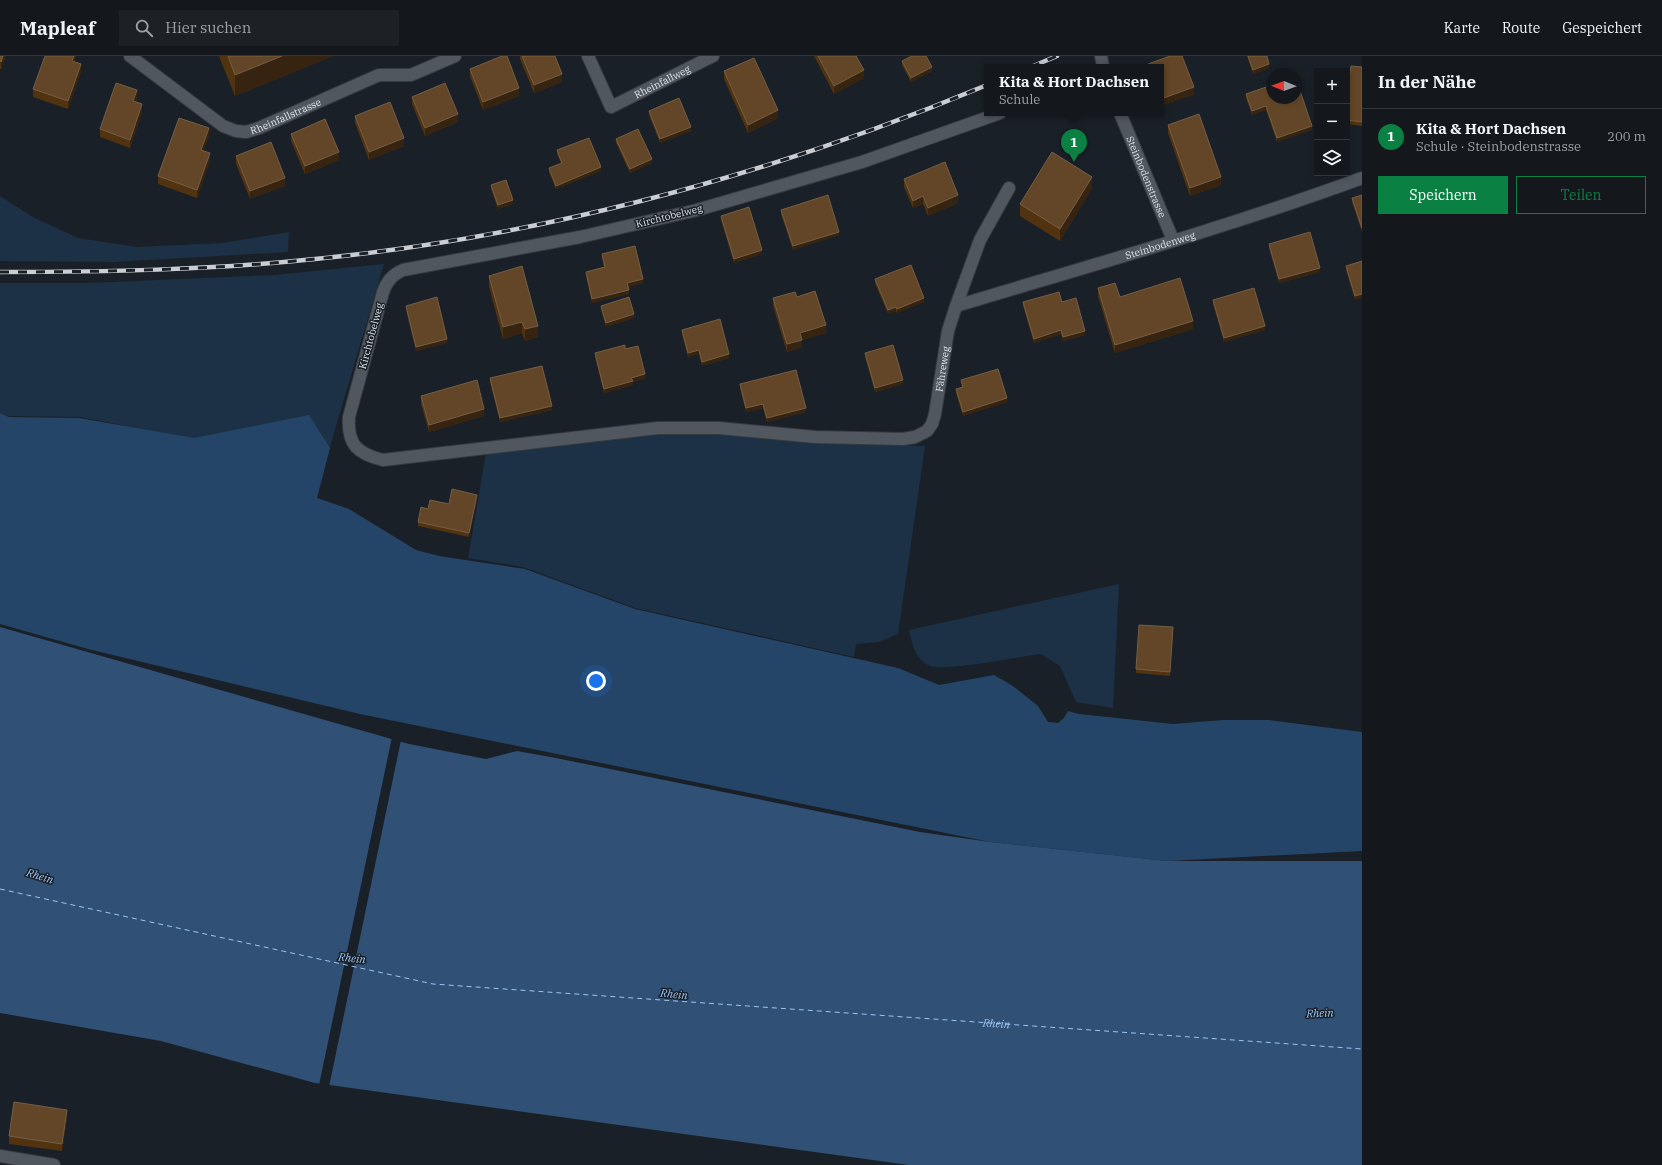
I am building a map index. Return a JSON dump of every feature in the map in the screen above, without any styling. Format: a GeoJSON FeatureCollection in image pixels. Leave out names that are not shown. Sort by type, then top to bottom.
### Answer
{"type":"FeatureCollection","features":[{"type":"Feature","properties":{"kind":"street","name":"Rheinfallstrasse"},"geometry":{"type":"LineString","coordinates":[[130,56],[223,126],[236,131],[246,132],[280,119],[378,75],[410,75],[455,56]]}},
{"type":"Feature","properties":{"kind":"street","name":"Rheinfallweg"},"geometry":{"type":"LineString","coordinates":[[588,56],[611,107],[712,56]]}},
{"type":"Feature","properties":{"kind":"street","name":"Kirchtobelweg"},"geometry":{"type":"LineString","coordinates":[[927,431],[915,437],[903,439],[815,437],[719,428],[658,428],[383,460],[368,457],[358,451],[351,439],[348,428],[349,417],[383,292],[386,284],[396,273],[403,270],[580,237],[697,210],[862,162],[992,116]]}},
{"type":"Feature","properties":{"kind":"street","name":"Steinbodenstrasse"},"geometry":{"type":"LineString","coordinates":[[1121,116],[1173,240]]}},
{"type":"Feature","properties":{"kind":"street","name":"Steinbodenweg"},"geometry":{"type":"LineString","coordinates":[[956,306],[1173,240],[1362,178]]}},
{"type":"Feature","properties":{"kind":"street","name":"Fähreweg"},"geometry":{"type":"LineString","coordinates":[[927,431],[935,414],[948,331],[956,306],[980,240],[1009,188]]}},
{"type":"Feature","properties":{"kind":"street"},"geometry":{"type":"LineString","coordinates":[[2,1159],[54,1165]]}},
{"type":"Feature","properties":{"kind":"shaded area"},"geometry":{"type":"Polygon","coordinates":[[[0,196],[31,216],[78,238],[137,247],[222,243],[289,232],[288,252],[114,262],[0,261],[0,196]]]}},
{"type":"Feature","properties":{"kind":"shaded area"},"geometry":{"type":"Polygon","coordinates":[[[384,264],[329,450],[309,416],[193,439],[80,417],[7,416],[0,413],[0,283],[88,283],[274,275],[384,264]]]}},
{"type":"Feature","properties":{"kind":"shaded area"},"geometry":{"type":"Polygon","coordinates":[[[0,413],[9,417],[79,418],[194,438],[309,415],[330,448],[317,498],[349,509],[416,550],[439,556],[525,569],[635,609],[898,668],[939,685],[994,675],[1013,686],[1038,706],[1048,722],[1058,723],[1064,718],[1068,711],[1079,714],[1173,724],[1223,720],[1269,720],[1362,732],[1362,851],[1167,861],[990,842],[360,714],[88,649],[0,624],[0,413]]]}},
{"type":"Feature","properties":{"kind":"shaded area"},"geometry":{"type":"Polygon","coordinates":[[[657,433],[716,433],[812,442],[925,446],[898,634],[879,642],[856,644],[854,657],[635,608],[523,567],[468,558],[486,453],[657,433]]]}},
{"type":"Feature","properties":{"kind":"shaded area"},"geometry":{"type":"Polygon","coordinates":[[[1119,584],[1113,708],[1076,702],[1060,666],[1041,654],[966,665],[938,667],[930,666],[925,663],[917,655],[913,646],[909,630],[1119,584]]]}},
{"type":"Feature","properties":{"kind":"water","name":"Rhein"},"geometry":{"type":"Polygon","coordinates":[[[0,627],[409,744],[486,759],[517,751],[920,832],[990,842],[1167,861],[1362,861],[1362,1165],[909,1165],[315,1083],[161,1041],[0,1013],[0,627]]]}},
{"type":"Feature","properties":{"kind":"pier"},"geometry":{"type":"Polygon","coordinates":[[[392,737],[401,740],[329,1087],[319,1085],[392,737]]]}},
{"type":"Feature","properties":{"kind":"building"},"geometry":{"type":"Polygon","coordinates":[[[0,56],[3,56],[1,62],[0,61],[0,56]]]}},
{"type":"Feature","properties":{"kind":"building"},"geometry":{"type":"Polygon","coordinates":[[[45,56],[74,56],[72,61],[81,64],[68,101],[33,89],[45,56]]]}},
{"type":"Feature","properties":{"kind":"building"},"geometry":{"type":"Polygon","coordinates":[[[228,56],[282,56],[235,75],[228,56]]]}},
{"type":"Feature","properties":{"kind":"building"},"geometry":{"type":"Polygon","coordinates":[[[502,56],[507,56],[519,88],[483,102],[470,69],[502,56]]]}},
{"type":"Feature","properties":{"kind":"building"},"geometry":{"type":"Polygon","coordinates":[[[522,56],[555,56],[562,74],[534,85],[522,56]]]}},
{"type":"Feature","properties":{"kind":"building"},"geometry":{"type":"Polygon","coordinates":[[[818,56],[856,56],[864,70],[834,86],[818,56]]]}},
{"type":"Feature","properties":{"kind":"building"},"geometry":{"type":"Polygon","coordinates":[[[912,56],[926,56],[932,67],[911,78],[902,61],[912,56]]]}},
{"type":"Feature","properties":{"kind":"building"},"geometry":{"type":"Polygon","coordinates":[[[1170,56],[1182,56],[1194,87],[1164,98],[1164,64],[1148,64],[1170,56]]]}},
{"type":"Feature","properties":{"kind":"building"},"geometry":{"type":"Polygon","coordinates":[[[1248,56],[1267,56],[1269,64],[1253,70],[1248,56]]]}},
{"type":"Feature","properties":{"kind":"building"},"geometry":{"type":"Polygon","coordinates":[[[754,58],[778,110],[748,125],[724,71],[754,58]]]}},
{"type":"Feature","properties":{"kind":"building"},"geometry":{"type":"Polygon","coordinates":[[[1351,66],[1362,67],[1362,122],[1350,120],[1351,66]]]}},
{"type":"Feature","properties":{"kind":"building"},"geometry":{"type":"Polygon","coordinates":[[[116,83],[137,90],[133,101],[142,104],[130,140],[100,129],[116,83]]]}},
{"type":"Feature","properties":{"kind":"building"},"geometry":{"type":"Polygon","coordinates":[[[445,83],[458,114],[425,128],[412,97],[445,83]]]}},
{"type":"Feature","properties":{"kind":"building"},"geometry":{"type":"Polygon","coordinates":[[[1266,87],[1266,104],[1302,104],[1302,97],[1312,126],[1277,138],[1266,106],[1252,111],[1246,94],[1266,87]]]}},
{"type":"Feature","properties":{"kind":"building"},"geometry":{"type":"Polygon","coordinates":[[[679,98],[691,127],[660,139],[649,111],[679,98]]]}},
{"type":"Feature","properties":{"kind":"building"},"geometry":{"type":"Polygon","coordinates":[[[390,102],[404,138],[369,152],[355,116],[390,102]]]}},
{"type":"Feature","properties":{"kind":"building"},"geometry":{"type":"Polygon","coordinates":[[[1199,114],[1221,177],[1190,188],[1168,125],[1199,114]]]}},
{"type":"Feature","properties":{"kind":"building"},"geometry":{"type":"Polygon","coordinates":[[[179,118],[209,128],[201,150],[210,153],[197,190],[158,176],[179,118]]]}},
{"type":"Feature","properties":{"kind":"building"},"geometry":{"type":"Polygon","coordinates":[[[325,119],[339,152],[305,166],[291,134],[325,119]]]}},
{"type":"Feature","properties":{"kind":"building"},"geometry":{"type":"Polygon","coordinates":[[[638,129],[652,159],[630,169],[616,139],[638,129]]]}},
{"type":"Feature","properties":{"kind":"building"},"geometry":{"type":"Polygon","coordinates":[[[589,138],[601,167],[556,186],[549,168],[562,163],[557,150],[589,138]]]}},
{"type":"Feature","properties":{"kind":"building"},"geometry":{"type":"Polygon","coordinates":[[[271,142],[285,178],[250,191],[236,156],[271,142]]]}},
{"type":"Feature","properties":{"kind":"building"},"geometry":{"type":"Polygon","coordinates":[[[1052,152],[1092,177],[1060,229],[1020,204],[1052,152]]]}},
{"type":"Feature","properties":{"kind":"building"},"geometry":{"type":"Polygon","coordinates":[[[945,162],[958,195],[928,208],[923,196],[913,201],[904,179],[945,162]]]}},
{"type":"Feature","properties":{"kind":"building"},"geometry":{"type":"Polygon","coordinates":[[[506,180],[513,200],[498,205],[491,185],[506,180]]]}},
{"type":"Feature","properties":{"kind":"building"},"geometry":{"type":"Polygon","coordinates":[[[828,195],[839,232],[793,246],[781,210],[828,195]]]}},
{"type":"Feature","properties":{"kind":"building"},"geometry":{"type":"Polygon","coordinates":[[[1362,195],[1362,228],[1352,198],[1362,195]]]}},
{"type":"Feature","properties":{"kind":"building"},"geometry":{"type":"Polygon","coordinates":[[[749,207],[762,250],[734,259],[721,216],[749,207]]]}},
{"type":"Feature","properties":{"kind":"building"},"geometry":{"type":"Polygon","coordinates":[[[1310,232],[1320,268],[1279,279],[1269,244],[1310,232]]]}},
{"type":"Feature","properties":{"kind":"building"},"geometry":{"type":"Polygon","coordinates":[[[635,246],[643,279],[627,283],[629,290],[592,299],[586,272],[605,267],[602,254],[635,246]]]}},
{"type":"Feature","properties":{"kind":"building"},"geometry":{"type":"Polygon","coordinates":[[[1362,261],[1362,294],[1355,296],[1346,266],[1362,261]]]}},
{"type":"Feature","properties":{"kind":"building"},"geometry":{"type":"Polygon","coordinates":[[[911,265],[924,298],[897,309],[896,307],[888,310],[875,279],[911,265]]]}},
{"type":"Feature","properties":{"kind":"building"},"geometry":{"type":"Polygon","coordinates":[[[522,266],[538,326],[525,329],[522,322],[503,327],[489,276],[522,266]]]}},
{"type":"Feature","properties":{"kind":"building"},"geometry":{"type":"Polygon","coordinates":[[[1180,278],[1193,321],[1115,345],[1098,288],[1115,283],[1120,297],[1180,278]]]}},
{"type":"Feature","properties":{"kind":"building"},"geometry":{"type":"Polygon","coordinates":[[[1254,288],[1265,326],[1224,338],[1213,300],[1254,288]]]}},
{"type":"Feature","properties":{"kind":"building"},"geometry":{"type":"Polygon","coordinates":[[[815,291],[826,325],[800,333],[802,340],[787,344],[773,298],[795,292],[797,297],[815,291]]]}},
{"type":"Feature","properties":{"kind":"building"},"geometry":{"type":"Polygon","coordinates":[[[1059,292],[1062,302],[1076,298],[1085,331],[1063,337],[1061,330],[1034,339],[1023,302],[1059,292]]]}},
{"type":"Feature","properties":{"kind":"building"},"geometry":{"type":"Polygon","coordinates":[[[437,297],[447,339],[416,347],[406,306],[437,297]]]}},
{"type":"Feature","properties":{"kind":"building"},"geometry":{"type":"Polygon","coordinates":[[[629,297],[634,314],[606,323],[601,306],[629,297]]]}},
{"type":"Feature","properties":{"kind":"building"},"geometry":{"type":"Polygon","coordinates":[[[720,319],[729,354],[702,362],[699,350],[688,353],[682,330],[720,319]]]}},
{"type":"Feature","properties":{"kind":"building"},"geometry":{"type":"Polygon","coordinates":[[[625,345],[625,349],[638,346],[645,374],[631,378],[633,381],[604,389],[595,353],[625,345]]]}},
{"type":"Feature","properties":{"kind":"building"},"geometry":{"type":"Polygon","coordinates":[[[893,345],[903,380],[875,388],[865,353],[893,345]]]}},
{"type":"Feature","properties":{"kind":"building"},"geometry":{"type":"Polygon","coordinates":[[[542,366],[552,406],[500,418],[490,378],[542,366]]]}},
{"type":"Feature","properties":{"kind":"building"},"geometry":{"type":"Polygon","coordinates":[[[998,369],[1007,398],[963,412],[956,389],[963,387],[961,380],[998,369]]]}},
{"type":"Feature","properties":{"kind":"building"},"geometry":{"type":"Polygon","coordinates":[[[796,370],[806,408],[767,418],[763,404],[746,408],[740,384],[796,370]]]}},
{"type":"Feature","properties":{"kind":"building"},"geometry":{"type":"Polygon","coordinates":[[[477,380],[484,409],[429,425],[421,396],[477,380]]]}},
{"type":"Feature","properties":{"kind":"building"},"geometry":{"type":"Polygon","coordinates":[[[452,489],[477,495],[469,533],[418,522],[421,507],[428,509],[430,500],[449,504],[452,489]]]}},
{"type":"Feature","properties":{"kind":"building"},"geometry":{"type":"Polygon","coordinates":[[[1139,625],[1173,627],[1170,672],[1136,669],[1139,625]]]}},
{"type":"Feature","properties":{"kind":"building"},"geometry":{"type":"Polygon","coordinates":[[[14,1102],[67,1110],[62,1144],[9,1136],[14,1102]]]}},
{"type":"Feature","properties":{"kind":"ferry route"},"geometry":{"type":"LineString","coordinates":[[0,889],[433,984],[1362,1049]]}},
{"type":"Feature","properties":{"kind":"railway"},"geometry":{"type":"LineString","coordinates":[[1038,64],[1057,56]]}},
{"type":"Feature","properties":{"kind":"railway"},"geometry":{"type":"LineString","coordinates":[[0,272],[158,270],[276,263],[401,249],[487,235],[657,197],[741,173],[906,117],[984,86]]}},
{"type":"Feature","properties":{"kind":"place","name":"Kita & Hort Dachsen"},"geometry":{"type":"Point","coordinates":[1074,162]}}]}
